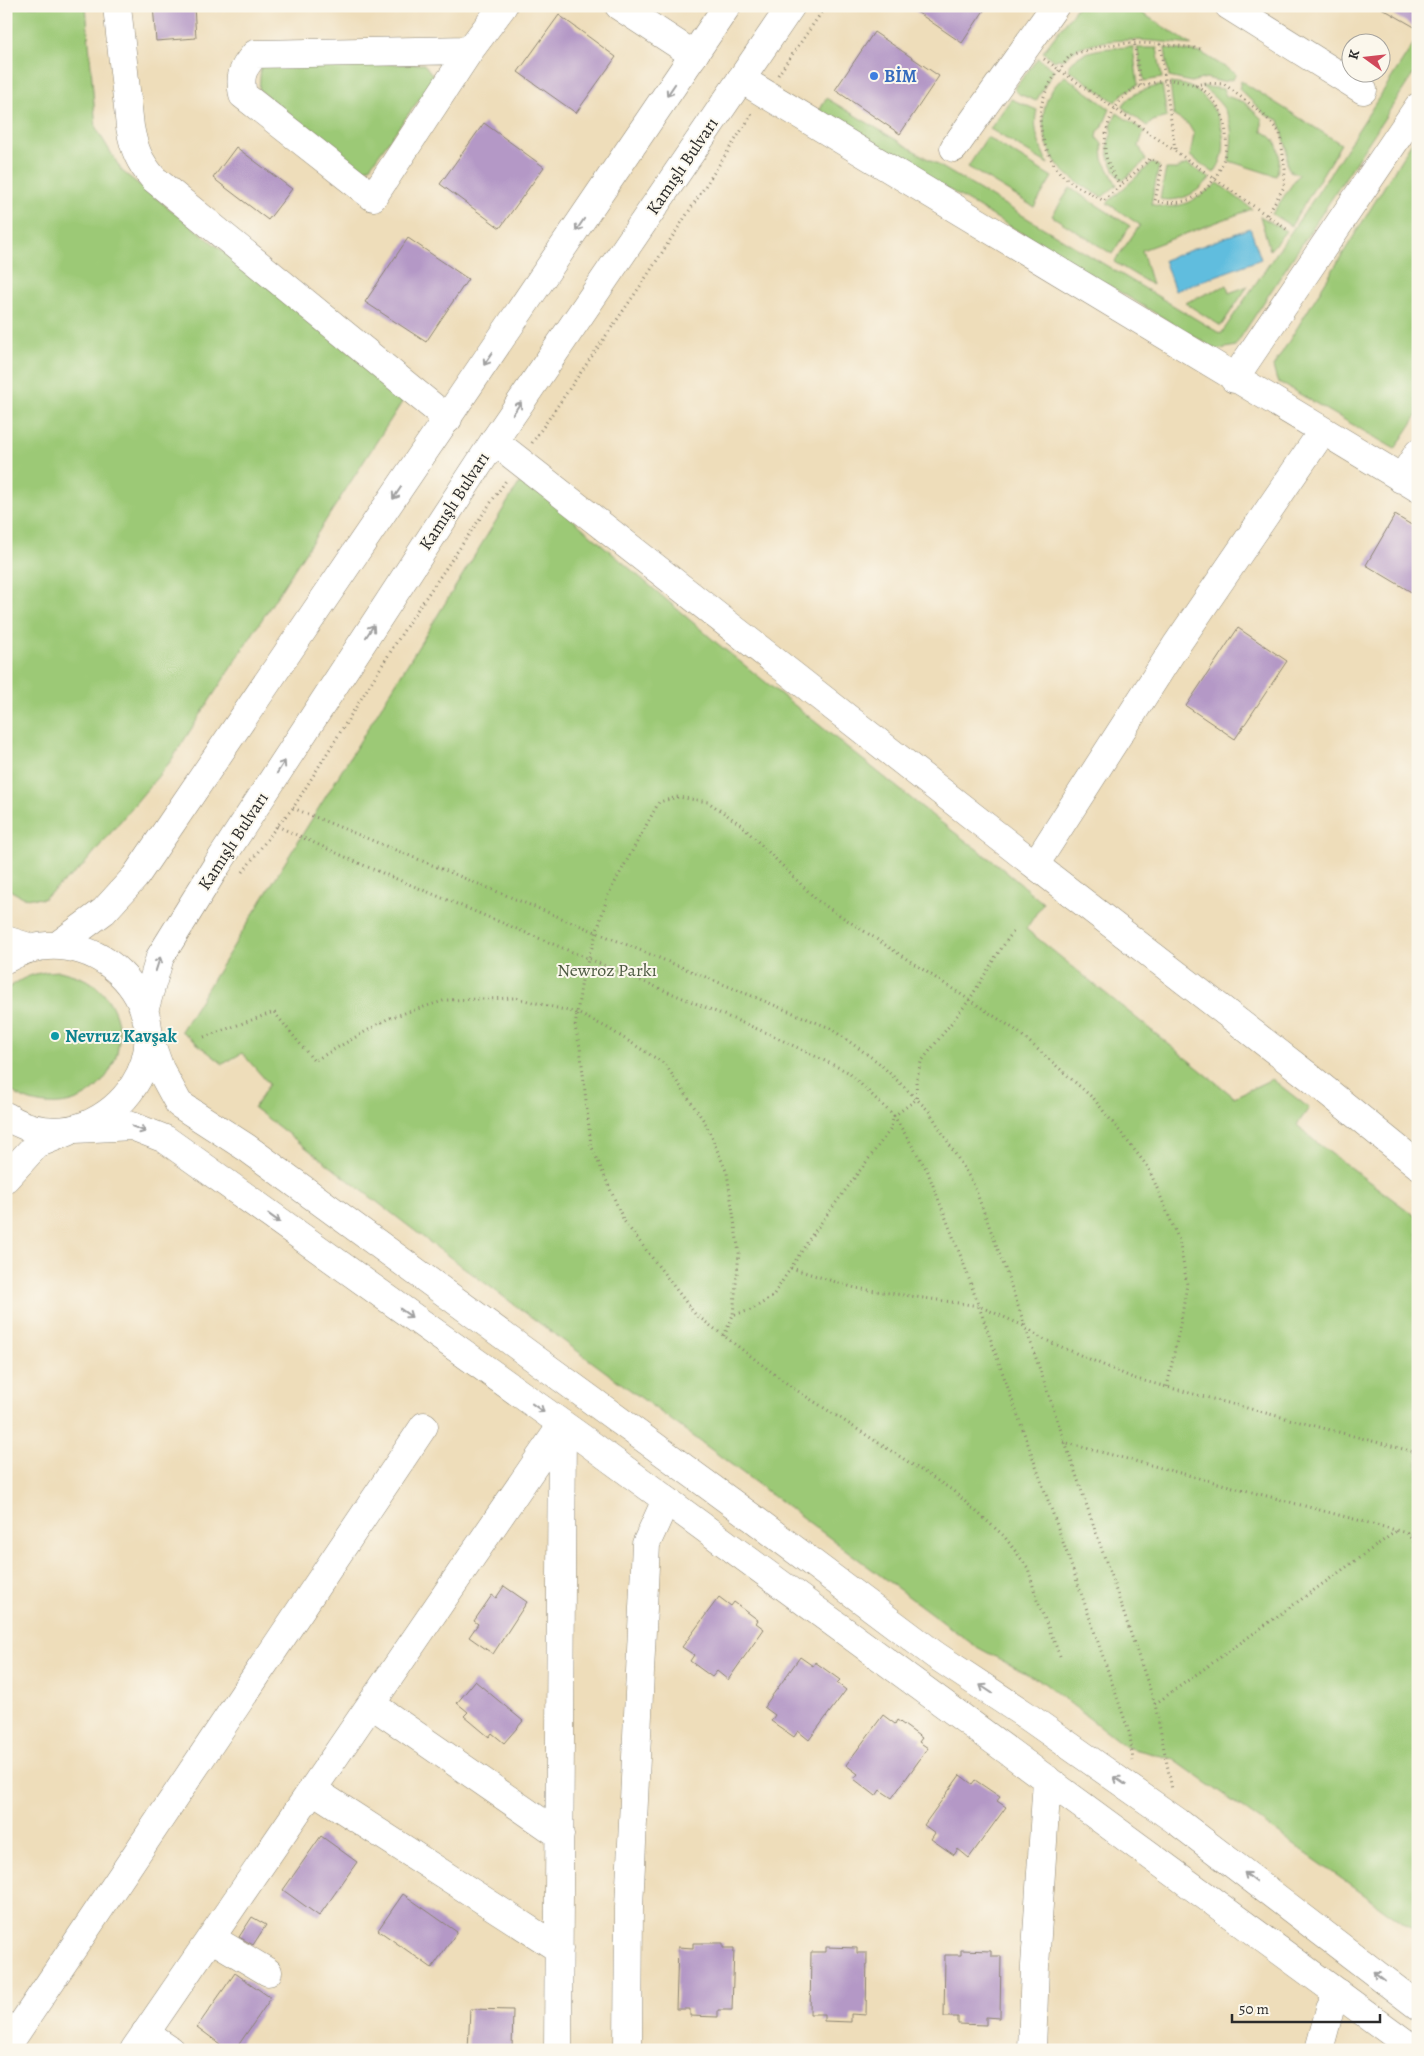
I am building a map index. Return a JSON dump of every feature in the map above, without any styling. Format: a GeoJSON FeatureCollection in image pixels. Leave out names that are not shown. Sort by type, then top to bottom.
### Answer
{"type":"FeatureCollection","features":[{"type":"Feature","properties":{"kind":"main road"},"geometry":{"type":"LineString","coordinates":[[117,6],[130,127],[133,144],[142,165],[154,179],[448,419]]}},
{"type":"Feature","properties":{"kind":"main road"},"geometry":{"type":"LineString","coordinates":[[470,50],[255,54],[244,67],[240,82],[243,95],[373,197],[470,50],[503,6]]}},
{"type":"Feature","properties":{"kind":"main road"},"geometry":{"type":"LineString","coordinates":[[619,6],[694,55]]}},
{"type":"Feature","properties":{"kind":"main road"},"geometry":{"type":"LineString","coordinates":[[6,959],[45,946],[104,911],[135,876],[728,6]]}},
{"type":"Feature","properties":{"kind":"main road","name":"Kamışlı Bulvarı"},"geometry":{"type":"LineString","coordinates":[[74,1129],[101,1119],[124,1100],[140,1075],[146,1054],[146,1022],[160,958],[165,949],[217,865],[494,441],[791,6]]}},
{"type":"Feature","properties":{"kind":"main road"},"geometry":{"type":"LineString","coordinates":[[954,148],[1055,6]]}},
{"type":"Feature","properties":{"kind":"main road"},"geometry":{"type":"LineString","coordinates":[[1229,6],[1363,90]]}},
{"type":"Feature","properties":{"kind":"main road"},"geometry":{"type":"LineString","coordinates":[[741,79],[764,95],[1410,484],[1418,453]]}},
{"type":"Feature","properties":{"kind":"main road"},"geometry":{"type":"LineString","coordinates":[[1234,379],[1418,107]]}},
{"type":"Feature","properties":{"kind":"main road"},"geometry":{"type":"LineString","coordinates":[[1035,866],[1175,646],[1322,432]]}},
{"type":"Feature","properties":{"kind":"main road"},"geometry":{"type":"LineString","coordinates":[[494,441],[1035,866],[1307,1075],[1418,1165]]}},
{"type":"Feature","properties":{"kind":"main road"},"geometry":{"type":"LineString","coordinates":[[6,940],[81,949],[102,958],[114,967],[134,990],[160,1069],[179,1104],[247,1148],[754,1519],[936,1655],[1178,1822],[1418,2006]]}},
{"type":"Feature","properties":{"kind":"main road"},"geometry":{"type":"LineString","coordinates":[[6,1116],[16,1123],[44,1131],[132,1126],[165,1139],[666,1500],[1416,2050]]}},
{"type":"Feature","properties":{"kind":"main road"},"geometry":{"type":"LineString","coordinates":[[6,1178],[38,1144],[74,1129]]}},
{"type":"Feature","properties":{"kind":"main road"},"geometry":{"type":"LineString","coordinates":[[170,2050],[140,2041],[562,1425]]}},
{"type":"Feature","properties":{"kind":"main road"},"geometry":{"type":"LineString","coordinates":[[558,2050],[562,1425]]}},
{"type":"Feature","properties":{"kind":"main road"},"geometry":{"type":"LineString","coordinates":[[6,2048],[424,1426]]}},
{"type":"Feature","properties":{"kind":"main road"},"geometry":{"type":"LineString","coordinates":[[628,2050],[629,1907],[646,1544],[666,1500]]}},
{"type":"Feature","properties":{"kind":"main road"},"geometry":{"type":"LineString","coordinates":[[372,1704],[560,1835]]}},
{"type":"Feature","properties":{"kind":"main road"},"geometry":{"type":"LineString","coordinates":[[1032,2050],[1035,1966],[1047,1780]]}},
{"type":"Feature","properties":{"kind":"main road"},"geometry":{"type":"LineString","coordinates":[[313,1790],[559,1949]]}},
{"type":"Feature","properties":{"kind":"main road"},"geometry":{"type":"LineString","coordinates":[[211,1938],[268,1972]]}},
{"type":"Feature","properties":{"kind":"main road"},"geometry":{"type":"LineString","coordinates":[[1319,2050],[1330,2009],[1338,1993]]}},
{"type":"Feature","properties":{"kind":"path"},"geometry":{"type":"LineString","coordinates":[[241,874],[293,808],[408,622],[642,285],[764,95],[826,6]]}},
{"type":"Feature","properties":{"kind":"path"},"geometry":{"type":"LineString","coordinates":[[1134,42],[1141,87]]}},
{"type":"Feature","properties":{"kind":"path"},"geometry":{"type":"LineString","coordinates":[[1194,85],[1211,97],[1222,112],[1227,132],[1224,160],[1216,178],[1206,189],[1192,199],[1171,203],[1155,201],[1162,167],[1151,158],[1104,201],[1061,174],[1049,157],[1040,131],[1039,109],[1043,95],[1052,78],[1071,56],[1098,46],[1134,42],[1202,49]]}},
{"type":"Feature","properties":{"kind":"path"},"geometry":{"type":"LineString","coordinates":[[1160,44],[1175,149]]}},
{"type":"Feature","properties":{"kind":"path"},"geometry":{"type":"LineString","coordinates":[[1026,46],[1289,231]]}},
{"type":"Feature","properties":{"kind":"path"},"geometry":{"type":"LineString","coordinates":[[1120,186],[1105,151],[1107,132],[1118,102],[1134,89],[1166,81],[1172,80],[1194,85],[1207,83],[1224,84],[1263,114],[1280,133],[1286,169],[1284,187],[1267,215]]}},
{"type":"Feature","properties":{"kind":"path"},"geometry":{"type":"LineString","coordinates":[[1060,1656],[1038,1600],[1028,1568],[1004,1536],[952,1490],[793,1388],[694,1314],[624,1221],[591,1145],[580,1047],[575,1027],[582,980],[608,896],[659,802],[678,797],[708,802],[740,824],[818,901],[1017,1031],[1094,1099],[1148,1167],[1179,1240],[1187,1284],[1167,1387]]}},
{"type":"Feature","properties":{"kind":"path"},"geometry":{"type":"LineString","coordinates":[[293,808],[830,1028],[878,1062],[929,1110],[973,1183],[1024,1326],[1155,1704],[1178,1822]]}},
{"type":"Feature","properties":{"kind":"path"},"geometry":{"type":"LineString","coordinates":[[277,826],[363,865],[768,1033],[848,1072],[894,1116],[928,1170],[979,1306],[1130,1735],[1136,1792]]}},
{"type":"Feature","properties":{"kind":"path"},"geometry":{"type":"LineString","coordinates":[[917,1099],[916,1081],[921,1062],[970,999],[1015,929]]}},
{"type":"Feature","properties":{"kind":"path"},"geometry":{"type":"LineString","coordinates":[[204,1036],[274,1012],[314,1061],[389,1018],[446,1000],[516,998],[578,1013],[606,1028],[665,1064],[706,1124],[727,1173],[739,1253],[734,1315],[724,1336]]}},
{"type":"Feature","properties":{"kind":"path"},"geometry":{"type":"LineString","coordinates":[[734,1315],[751,1310],[772,1297],[812,1235],[890,1130],[894,1116],[917,1099]]}},
{"type":"Feature","properties":{"kind":"path"},"geometry":{"type":"LineString","coordinates":[[791,1268],[855,1288],[979,1306],[1024,1326],[1041,1338],[1133,1378],[1418,1453]]}},
{"type":"Feature","properties":{"kind":"path"},"geometry":{"type":"LineString","coordinates":[[1064,1442],[1418,1536]]}},
{"type":"Feature","properties":{"kind":"path"},"geometry":{"type":"LineString","coordinates":[[1155,1704],[1398,1530]]}},
{"type":"Feature","properties":{"kind":"path"},"geometry":{"type":"LineString","coordinates":[[1406,1532],[1418,1548]]}},
{"type":"Feature","properties":{"kind":"green space"},"geometry":{"type":"Polygon","coordinates":[[[6,6],[86,6],[96,128],[122,171],[406,396],[170,762],[82,867],[43,899],[22,897],[6,888],[6,6]]]}},
{"type":"Feature","properties":{"kind":"green space"},"geometry":{"type":"Polygon","coordinates":[[[1078,6],[1131,6],[1192,45],[1135,40],[1106,41],[1078,48],[1063,60],[1058,59],[1054,61],[1043,52],[1078,6]]]}},
{"type":"Feature","properties":{"kind":"green space"},"geometry":{"type":"Polygon","coordinates":[[[1414,43],[1418,45],[1418,67],[1235,346],[1217,350],[819,112],[826,98],[1221,334],[1317,194],[1389,82],[1392,82],[1392,77],[1414,43]]]}},
{"type":"Feature","properties":{"kind":"green space"},"geometry":{"type":"Polygon","coordinates":[[[1133,47],[1138,85],[1125,92],[1115,102],[1069,70],[1069,65],[1075,59],[1090,52],[1107,48],[1133,47]]]}},
{"type":"Feature","properties":{"kind":"green space"},"geometry":{"type":"Polygon","coordinates":[[[1137,48],[1157,48],[1162,78],[1144,81],[1137,48]]]}},
{"type":"Feature","properties":{"kind":"green space"},"geometry":{"type":"Polygon","coordinates":[[[1165,48],[1202,53],[1236,74],[1233,79],[1222,82],[1206,78],[1191,82],[1169,77],[1165,48]]]}},
{"type":"Feature","properties":{"kind":"green space"},"geometry":{"type":"Polygon","coordinates":[[[1038,58],[1054,70],[1036,101],[1019,94],[1014,89],[1038,58]]]}},
{"type":"Feature","properties":{"kind":"green space"},"geometry":{"type":"Polygon","coordinates":[[[424,64],[435,78],[369,168],[359,170],[259,90],[261,65],[424,64]]]}},
{"type":"Feature","properties":{"kind":"green space"},"geometry":{"type":"Polygon","coordinates":[[[1065,76],[1110,109],[1102,128],[1098,131],[1097,138],[1102,144],[1103,159],[1117,185],[1102,197],[1065,173],[1056,162],[1046,140],[1043,117],[1045,105],[1049,95],[1065,76]]]}},
{"type":"Feature","properties":{"kind":"green space"},"geometry":{"type":"Polygon","coordinates":[[[1241,81],[1341,144],[1291,226],[1272,214],[1299,174],[1290,171],[1287,165],[1287,149],[1279,120],[1266,115],[1239,89],[1241,81]]]}},
{"type":"Feature","properties":{"kind":"green space"},"geometry":{"type":"Polygon","coordinates":[[[1170,83],[1185,85],[1194,89],[1210,103],[1220,122],[1224,142],[1223,152],[1214,173],[1190,156],[1194,134],[1188,124],[1174,116],[1170,83]]]}},
{"type":"Feature","properties":{"kind":"green space"},"geometry":{"type":"Polygon","coordinates":[[[1162,85],[1167,117],[1153,121],[1147,126],[1122,107],[1134,95],[1162,85]]]}},
{"type":"Feature","properties":{"kind":"green space"},"geometry":{"type":"Polygon","coordinates":[[[1201,86],[1223,89],[1226,96],[1244,102],[1262,119],[1262,131],[1271,137],[1279,151],[1276,176],[1229,161],[1232,137],[1229,119],[1219,103],[1201,86]]]}},
{"type":"Feature","properties":{"kind":"green space"},"geometry":{"type":"Polygon","coordinates":[[[1011,99],[1037,110],[1036,131],[1048,164],[990,129],[1011,99]]]}},
{"type":"Feature","properties":{"kind":"green space"},"geometry":{"type":"Polygon","coordinates":[[[1117,113],[1144,131],[1139,146],[1146,160],[1122,181],[1108,153],[1112,133],[1111,125],[1117,113]]]}},
{"type":"Feature","properties":{"kind":"green space"},"geometry":{"type":"Polygon","coordinates":[[[1418,132],[1418,414],[1395,449],[1277,381],[1273,367],[1418,132]]]}},
{"type":"Feature","properties":{"kind":"green space"},"geometry":{"type":"Polygon","coordinates":[[[987,137],[1052,177],[1034,207],[968,167],[987,137]]]}},
{"type":"Feature","properties":{"kind":"green space"},"geometry":{"type":"Polygon","coordinates":[[[1152,163],[1159,166],[1151,204],[1170,207],[1179,206],[1195,199],[1218,183],[1252,209],[1142,250],[1152,285],[1114,262],[1140,225],[1107,203],[1152,163]]]}},
{"type":"Feature","properties":{"kind":"green space"},"geometry":{"type":"Polygon","coordinates":[[[1187,164],[1210,178],[1188,196],[1175,200],[1160,199],[1166,169],[1176,169],[1187,164]]]}},
{"type":"Feature","properties":{"kind":"green space"},"geometry":{"type":"Polygon","coordinates":[[[1070,188],[1130,226],[1112,254],[1052,216],[1070,188]]]}},
{"type":"Feature","properties":{"kind":"green space"},"geometry":{"type":"Polygon","coordinates":[[[1260,216],[1286,231],[1270,250],[1260,216]]]}},
{"type":"Feature","properties":{"kind":"green space"},"geometry":{"type":"Polygon","coordinates":[[[1227,285],[1229,293],[1248,286],[1221,326],[1185,303],[1227,285]]]}},
{"type":"Feature","properties":{"kind":"green space","name":"Newroz Parkı"},"geometry":{"type":"Polygon","coordinates":[[[523,477],[718,644],[938,820],[998,865],[1043,903],[1026,929],[1234,1097],[1272,1079],[1309,1108],[1297,1125],[1317,1143],[1418,1218],[1418,1933],[1173,1759],[1126,1747],[1044,1683],[975,1646],[436,1247],[254,1108],[269,1084],[242,1053],[223,1064],[181,1031],[523,477]]]}},
{"type":"Feature","properties":{"kind":"green space"},"geometry":{"type":"Polygon","coordinates":[[[60,971],[85,979],[98,988],[112,1006],[118,1025],[118,1045],[113,1064],[103,1081],[88,1094],[69,1103],[47,1104],[30,1101],[6,1086],[6,990],[32,975],[60,971]]]}},
{"type":"Feature","properties":{"kind":"water"},"geometry":{"type":"Polygon","coordinates":[[[1250,228],[1261,259],[1175,291],[1164,260],[1250,228]]]}},
{"type":"Feature","properties":{"kind":"building"},"geometry":{"type":"Polygon","coordinates":[[[153,6],[194,6],[196,38],[156,41],[153,6]]]}},
{"type":"Feature","properties":{"kind":"building"},"geometry":{"type":"Polygon","coordinates":[[[908,6],[987,6],[962,43],[908,6]]]}},
{"type":"Feature","properties":{"kind":"building"},"geometry":{"type":"Polygon","coordinates":[[[1378,6],[1418,6],[1418,29],[1378,6]]]}},
{"type":"Feature","properties":{"kind":"building"},"geometry":{"type":"Polygon","coordinates":[[[559,15],[616,57],[576,113],[518,72],[559,15]]]}},
{"type":"Feature","properties":{"kind":"building"},"geometry":{"type":"Polygon","coordinates":[[[874,32],[939,76],[900,134],[835,90],[874,32]]]}},
{"type":"Feature","properties":{"kind":"building"},"geometry":{"type":"Polygon","coordinates":[[[484,123],[544,167],[500,228],[440,184],[484,123]]]}},
{"type":"Feature","properties":{"kind":"building"},"geometry":{"type":"Polygon","coordinates":[[[236,147],[292,189],[268,220],[213,178],[236,147]]]}},
{"type":"Feature","properties":{"kind":"building"},"geometry":{"type":"Polygon","coordinates":[[[408,238],[468,279],[426,342],[365,302],[408,238]]]}},
{"type":"Feature","properties":{"kind":"building"},"geometry":{"type":"Polygon","coordinates":[[[1395,515],[1418,529],[1418,596],[1366,565],[1395,515]]]}},
{"type":"Feature","properties":{"kind":"building"},"geometry":{"type":"Polygon","coordinates":[[[1238,628],[1287,661],[1235,739],[1186,706],[1238,628]]]}},
{"type":"Feature","properties":{"kind":"building"},"geometry":{"type":"Polygon","coordinates":[[[504,1586],[527,1602],[493,1654],[469,1637],[478,1624],[474,1621],[492,1595],[496,1598],[504,1586]]]}},
{"type":"Feature","properties":{"kind":"building"},"geometry":{"type":"Polygon","coordinates":[[[719,1597],[731,1606],[734,1602],[758,1620],[756,1623],[764,1629],[728,1680],[717,1671],[712,1677],[690,1661],[694,1655],[682,1647],[719,1597]]]}},
{"type":"Feature","properties":{"kind":"building"},"geometry":{"type":"Polygon","coordinates":[[[800,1657],[813,1666],[815,1662],[840,1680],[837,1683],[846,1690],[809,1740],[798,1731],[794,1737],[771,1721],[775,1715],[764,1707],[800,1657]]]}},
{"type":"Feature","properties":{"kind":"building"},"geometry":{"type":"Polygon","coordinates":[[[475,1681],[523,1721],[504,1743],[492,1733],[489,1737],[464,1716],[468,1712],[457,1703],[475,1681]]]}},
{"type":"Feature","properties":{"kind":"building"},"geometry":{"type":"Polygon","coordinates":[[[883,1715],[895,1724],[897,1720],[922,1738],[919,1742],[928,1748],[892,1798],[880,1790],[876,1796],[854,1779],[858,1774],[846,1765],[883,1715]]]}},
{"type":"Feature","properties":{"kind":"building"},"geometry":{"type":"Polygon","coordinates":[[[960,1775],[972,1784],[975,1780],[1000,1797],[997,1801],[1006,1807],[969,1858],[958,1849],[954,1855],[931,1839],[935,1833],[924,1825],[960,1775]]]}},
{"type":"Feature","properties":{"kind":"building"},"geometry":{"type":"Polygon","coordinates":[[[321,1836],[357,1862],[319,1916],[283,1890],[321,1836]]]}},
{"type":"Feature","properties":{"kind":"building"},"geometry":{"type":"Polygon","coordinates":[[[403,1894],[457,1932],[432,1968],[378,1930],[403,1894]]]}},
{"type":"Feature","properties":{"kind":"building"},"geometry":{"type":"Polygon","coordinates":[[[252,1917],[266,1925],[253,1945],[239,1937],[252,1917]]]}},
{"type":"Feature","properties":{"kind":"building"},"geometry":{"type":"Polygon","coordinates":[[[693,1943],[723,1943],[723,1948],[734,1948],[732,2010],[718,2010],[718,2017],[690,2016],[690,2009],[676,2009],[678,1947],[693,1948],[693,1943]]]}},
{"type":"Feature","properties":{"kind":"building"},"geometry":{"type":"Polygon","coordinates":[[[826,1947],[857,1948],[857,1953],[867,1953],[866,2015],[851,2014],[851,2022],[824,2021],[824,2014],[810,2014],[811,1952],[826,1952],[826,1947]]]}},
{"type":"Feature","properties":{"kind":"building"},"geometry":{"type":"Polygon","coordinates":[[[961,1950],[991,1951],[991,1956],[1001,1956],[1000,2018],[986,2017],[986,2025],[958,2024],[958,2017],[944,2017],[945,1955],[961,1955],[961,1950]]]}},
{"type":"Feature","properties":{"kind":"building"},"geometry":{"type":"Polygon","coordinates":[[[235,1973],[271,1998],[235,2050],[228,2050],[197,2027],[235,1973]]]}},
{"type":"Feature","properties":{"kind":"building"},"geometry":{"type":"Polygon","coordinates":[[[470,2009],[513,2010],[512,2050],[468,2050],[470,2009]]]}},
{"type":"Feature","properties":{"kind":"place","name":"BİM"},"geometry":{"type":"Point","coordinates":[874,76]}},
{"type":"Feature","properties":{"kind":"place","name":"Nevruz Kavşak"},"geometry":{"type":"Point","coordinates":[55,1036]}}]}
